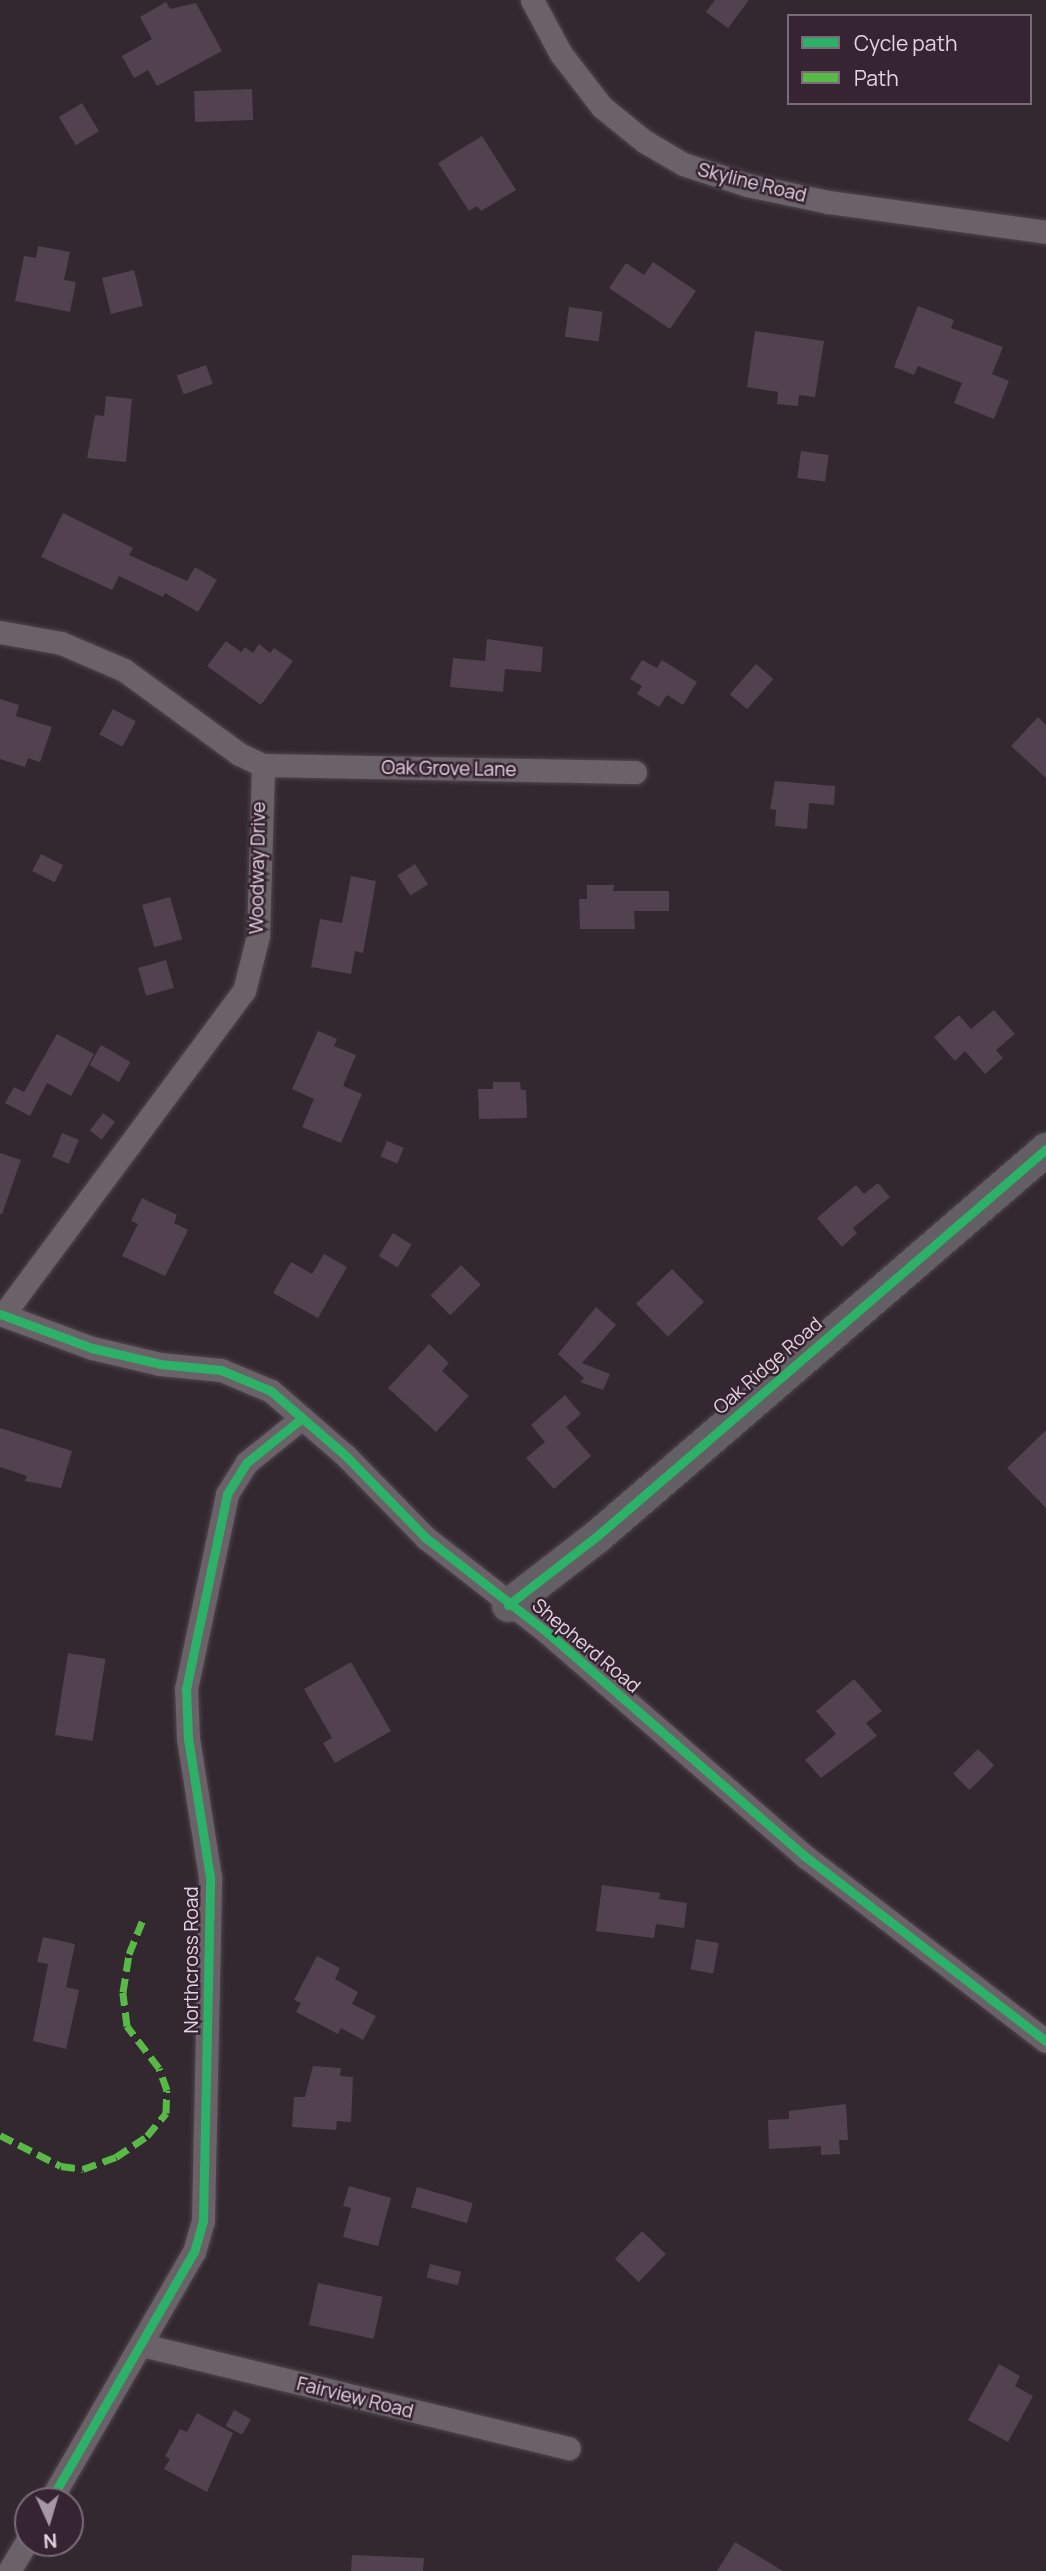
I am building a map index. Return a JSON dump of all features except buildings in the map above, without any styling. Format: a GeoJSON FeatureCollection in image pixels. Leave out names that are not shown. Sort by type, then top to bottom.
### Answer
{"type":"FeatureCollection","features":[{"type":"Feature","properties":{"kind":"street","name":"Skyline Road"},"geometry":{"type":"LineString","coordinates":[[532,0],[561,54],[602,107],[654,148],[683,164],[747,185],[828,202],[1046,232]]}},
{"type":"Feature","properties":{"kind":"street"},"geometry":{"type":"LineString","coordinates":[[0,632],[61,643],[124,670],[239,754],[263,765]]}},
{"type":"Feature","properties":{"kind":"street","name":"Oak Grove Lane"},"geometry":{"type":"LineString","coordinates":[[263,765],[635,772]]}},
{"type":"Feature","properties":{"kind":"street","name":"Woodway Drive"},"geometry":{"type":"LineString","coordinates":[[1,1314],[244,991],[258,936],[263,765]]}},
{"type":"Feature","properties":{"kind":"street","name":"Oak Ridge Road"},"geometry":{"type":"LineString","coordinates":[[508,1605],[597,1536],[1046,1149]]}},
{"type":"Feature","properties":{"kind":"street","name":"Shepherd Road"},"geometry":{"type":"LineString","coordinates":[[1,1314],[126,1357],[221,1370],[271,1391],[426,1538],[508,1605],[548,1633],[806,1857],[1046,2041]]}},
{"type":"Feature","properties":{"kind":"street","name":"Northcross Road"},"geometry":{"type":"LineString","coordinates":[[58,2487],[194,2252],[206,2189],[210,1877],[186,1722],[191,1657],[227,1494],[246,1464],[302,1418]]}},
{"type":"Feature","properties":{"kind":"street","name":"Fairview Road"},"geometry":{"type":"LineString","coordinates":[[142,2345],[569,2448]]}},
{"type":"Feature","properties":{"kind":"marked path"},"geometry":{"type":"LineString","coordinates":[[0,2135],[61,2166],[83,2169],[116,2157],[147,2136],[166,2113],[167,2090],[159,2068],[127,2026],[123,1992],[129,1954],[143,1919]]}},
{"type":"Feature","properties":{"kind":"cycle path"},"geometry":{"type":"LineString","coordinates":[[508,1605],[597,1536],[1046,1149]]}},
{"type":"Feature","properties":{"kind":"cycle path"},"geometry":{"type":"LineString","coordinates":[[0,1314],[92,1348],[160,1364],[221,1370],[271,1391],[346,1456],[426,1538],[548,1633],[806,1857],[1046,2041]]}},
{"type":"Feature","properties":{"kind":"cycle path"},"geometry":{"type":"LineString","coordinates":[[58,2487],[194,2252],[203,2221],[210,1877],[188,1738],[186,1689],[227,1494],[246,1463],[302,1418]]}}]}
